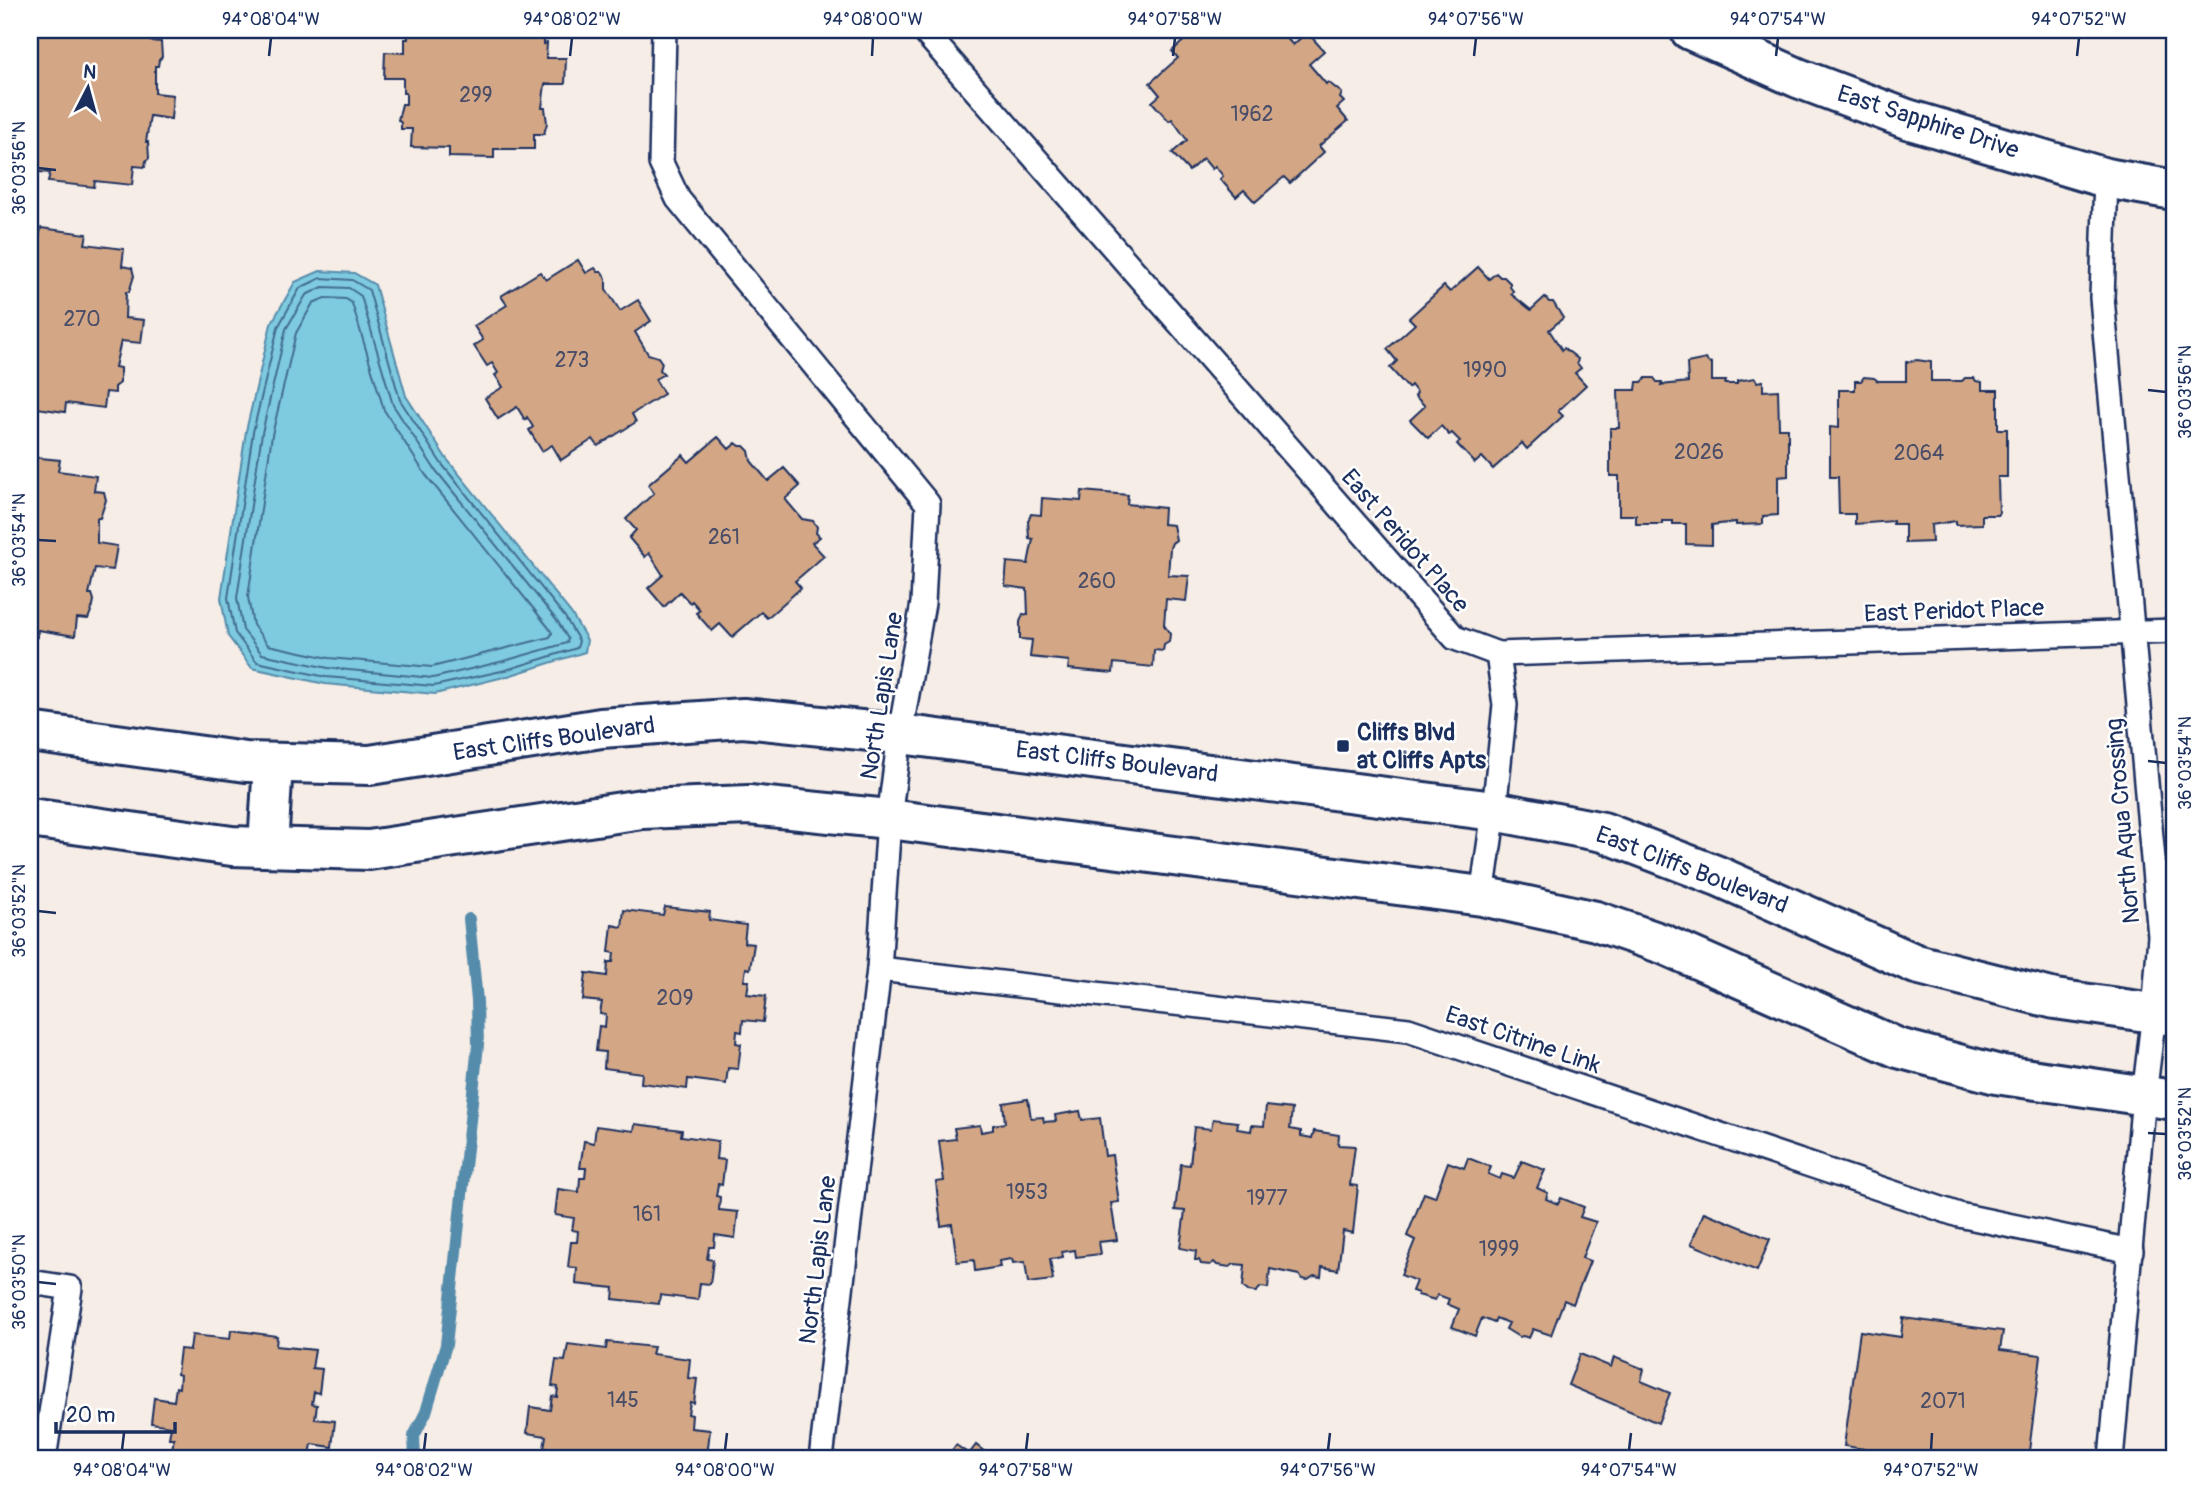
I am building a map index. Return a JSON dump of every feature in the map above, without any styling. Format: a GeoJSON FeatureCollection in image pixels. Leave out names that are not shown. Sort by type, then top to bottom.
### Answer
{"type":"FeatureCollection","features":[{"type":"Feature","properties":{"kind":"street","name":"East Sapphire Drive"},"geometry":{"type":"LineString","coordinates":[[1690,30],[1798,78],[1907,119],[2106,178],[2174,190]]}},
{"type":"Feature","properties":{"kind":"street","name":"East Cliffs Boulevard"},"geometry":{"type":"LineString","coordinates":[[30,732],[246,762],[370,765],[601,728],[743,718],[900,734],[1494,811],[1603,832],[1718,876],[1916,964],[2055,999],[2164,1014]]}},
{"type":"Feature","properties":{"kind":"street"},"geometry":{"type":"LineString","coordinates":[[268,847],[273,763]]}},
{"type":"Feature","properties":{"kind":"street"},"geometry":{"type":"LineString","coordinates":[[30,818],[232,846],[369,850],[642,810],[749,805],[889,820],[1482,896],[1596,921],[1663,944],[1898,1048],[1996,1074],[2159,1098]]}},
{"type":"Feature","properties":{"kind":"lane","name":"North Lapis Lane"},"geometry":{"type":"LineString","coordinates":[[664,30],[662,163],[678,199],[928,504],[923,603],[900,734],[889,820],[880,969],[821,1459]]}},
{"type":"Feature","properties":{"kind":"lane","name":"East Peridot Place"},"geometry":{"type":"LineString","coordinates":[[923,30],[1455,638],[1498,654],[2174,631]]}},
{"type":"Feature","properties":{"kind":"lane","name":"North Aqua Crossing"},"geometry":{"type":"LineString","coordinates":[[2106,178],[2102,298],[2160,936],[2164,1014],[2159,1098],[2131,1251],[2110,1459]]}},
{"type":"Feature","properties":{"kind":"lane"},"geometry":{"type":"LineString","coordinates":[[1482,896],[1505,705],[1498,654]]}},
{"type":"Feature","properties":{"kind":"lane","name":"East Citrine Link"},"geometry":{"type":"LineString","coordinates":[[880,969],[1409,1030],[1959,1215],[2131,1251]]}},
{"type":"Feature","properties":{"kind":"lane"},"geometry":{"type":"LineString","coordinates":[[30,1283],[70,1288],[44,1459]]}},
{"type":"Feature","properties":{"kind":"water"},"geometry":{"type":"Polygon","coordinates":[[[320,271],[354,273],[375,285],[406,396],[446,458],[571,613],[587,640],[585,652],[508,676],[435,694],[325,684],[252,668],[228,636],[221,598],[246,431],[271,324],[295,282],[320,271]]]}},
{"type":"Feature","properties":{"kind":"building"},"geometry":{"type":"Polygon","coordinates":[[[30,30],[151,30],[150,41],[161,42],[162,57],[158,66],[155,66],[155,93],[173,95],[171,119],[150,116],[146,142],[149,158],[145,167],[134,166],[132,185],[95,181],[94,187],[48,182],[50,173],[30,171],[30,30]]]}},
{"type":"Feature","properties":{"kind":"building"},"geometry":{"type":"Polygon","coordinates":[[[408,30],[548,30],[548,33],[544,33],[544,44],[547,43],[546,58],[566,58],[565,84],[545,84],[542,108],[545,108],[547,123],[544,134],[534,134],[534,149],[494,149],[494,158],[449,157],[449,148],[411,147],[412,129],[401,129],[398,120],[402,104],[406,104],[403,78],[384,78],[385,52],[405,53],[408,30]]]}},
{"type":"Feature","properties":{"kind":"building"},"geometry":{"type":"Polygon","coordinates":[[[1196,30],[1279,30],[1293,45],[1307,32],[1324,51],[1309,64],[1326,84],[1328,82],[1342,93],[1340,98],[1344,102],[1337,108],[1348,121],[1319,146],[1324,152],[1290,183],[1284,177],[1255,202],[1244,190],[1236,197],[1220,179],[1223,176],[1215,166],[1212,169],[1203,158],[1189,171],[1172,153],[1187,140],[1172,119],[1169,121],[1152,102],[1160,95],[1150,83],[1178,58],[1172,51],[1196,30]]]}},
{"type":"Feature","properties":{"kind":"building"},"geometry":{"type":"Polygon","coordinates":[[[41,228],[87,234],[85,244],[124,249],[122,266],[132,268],[134,276],[129,292],[126,292],[125,318],[144,320],[141,343],[121,341],[115,367],[120,368],[120,383],[115,387],[115,393],[106,392],[104,408],[66,403],[65,412],[30,407],[30,237],[39,238],[41,228]]]}},
{"type":"Feature","properties":{"kind":"building"},"geometry":{"type":"Polygon","coordinates":[[[578,260],[586,273],[595,268],[602,272],[606,279],[606,289],[620,311],[638,300],[651,321],[635,332],[648,354],[658,357],[662,363],[660,370],[664,374],[655,379],[664,394],[632,414],[636,422],[598,446],[593,439],[561,460],[552,445],[542,451],[529,430],[533,427],[517,407],[498,419],[485,398],[503,387],[495,375],[498,373],[492,363],[487,366],[474,346],[483,340],[474,326],[507,305],[501,296],[540,272],[546,280],[578,260]]]}},
{"type":"Feature","properties":{"kind":"building"},"geometry":{"type":"Polygon","coordinates":[[[1478,267],[1489,279],[1496,273],[1504,277],[1514,292],[1511,294],[1531,310],[1545,297],[1549,302],[1553,302],[1563,318],[1549,330],[1562,350],[1564,348],[1578,359],[1577,363],[1581,368],[1575,373],[1586,385],[1558,411],[1563,416],[1527,449],[1522,443],[1493,469],[1482,457],[1475,463],[1457,444],[1460,441],[1452,433],[1449,435],[1441,426],[1428,438],[1410,420],[1425,406],[1415,396],[1417,393],[1411,385],[1408,388],[1390,368],[1397,361],[1387,349],[1415,324],[1409,318],[1444,286],[1450,292],[1478,267]]]}},
{"type":"Feature","properties":{"kind":"building"},"geometry":{"type":"Polygon","coordinates":[[[1706,359],[1712,363],[1712,381],[1737,384],[1737,381],[1755,378],[1757,382],[1763,381],[1763,391],[1778,390],[1779,428],[1788,428],[1788,476],[1778,477],[1778,515],[1763,516],[1763,524],[1736,525],[1736,522],[1712,525],[1712,545],[1686,544],[1686,524],[1662,521],[1662,524],[1636,524],[1636,515],[1619,515],[1619,476],[1610,476],[1610,428],[1619,428],[1618,390],[1636,390],[1637,382],[1646,378],[1654,378],[1657,382],[1662,382],[1661,385],[1688,382],[1687,363],[1706,359]]]}},
{"type":"Feature","properties":{"kind":"building"},"geometry":{"type":"Polygon","coordinates":[[[1906,362],[1931,362],[1931,381],[1962,381],[1965,378],[1974,378],[1982,382],[1982,390],[1998,390],[1998,429],[2007,429],[2007,477],[1998,477],[1999,515],[1982,515],[1982,524],[1956,525],[1956,521],[1931,525],[1932,542],[1905,543],[1905,524],[1893,524],[1893,521],[1855,524],[1855,514],[1839,514],[1838,477],[1830,477],[1830,427],[1839,428],[1839,390],[1855,390],[1855,381],[1861,381],[1864,377],[1878,381],[1906,381],[1906,362]]]}},
{"type":"Feature","properties":{"kind":"building"},"geometry":{"type":"Polygon","coordinates":[[[718,437],[729,449],[736,443],[744,446],[749,451],[751,461],[768,481],[784,468],[800,486],[785,499],[802,519],[813,521],[820,537],[812,543],[824,556],[795,581],[801,588],[767,618],[761,612],[732,637],[720,624],[712,631],[696,613],[700,610],[680,592],[664,607],[648,588],[663,575],[649,553],[645,557],[629,538],[636,530],[626,519],[654,493],[648,485],[683,455],[689,462],[718,437]]]}},
{"type":"Feature","properties":{"kind":"building"},"geometry":{"type":"Polygon","coordinates":[[[30,457],[60,460],[58,471],[96,476],[94,491],[104,492],[106,500],[100,518],[97,518],[97,543],[117,546],[113,570],[95,568],[89,594],[92,594],[94,600],[93,606],[88,619],[77,618],[75,636],[38,630],[37,638],[30,637],[30,457]]]}},
{"type":"Feature","properties":{"kind":"building"},"geometry":{"type":"Polygon","coordinates":[[[1082,491],[1128,495],[1127,504],[1164,508],[1163,524],[1173,525],[1176,540],[1170,548],[1168,575],[1189,576],[1186,601],[1166,599],[1164,625],[1170,634],[1169,642],[1164,645],[1163,651],[1154,650],[1153,667],[1114,663],[1113,673],[1068,669],[1069,661],[1030,657],[1032,640],[1020,639],[1020,622],[1023,614],[1028,615],[1027,589],[1005,586],[1007,562],[1028,564],[1033,539],[1029,538],[1028,521],[1031,514],[1041,515],[1042,498],[1081,501],[1082,491]]]}},
{"type":"Feature","properties":{"kind":"building"},"geometry":{"type":"Polygon","coordinates":[[[665,907],[710,912],[709,920],[746,925],[744,943],[754,944],[750,969],[746,968],[744,981],[749,981],[747,994],[766,996],[763,1022],[743,1020],[742,1032],[737,1031],[736,1043],[741,1044],[738,1069],[728,1068],[726,1084],[688,1079],[687,1089],[641,1083],[642,1073],[604,1068],[605,1052],[596,1051],[599,1026],[605,1027],[606,1015],[600,1014],[602,1002],[583,1000],[586,973],[607,976],[608,962],[613,962],[614,953],[609,952],[612,925],[622,927],[624,910],[663,915],[665,907]]]}},
{"type":"Feature","properties":{"kind":"building"},"geometry":{"type":"Polygon","coordinates":[[[1028,1099],[1031,1118],[1043,1117],[1044,1122],[1056,1121],[1055,1115],[1080,1111],[1082,1120],[1100,1118],[1105,1156],[1112,1155],[1119,1202],[1111,1203],[1117,1240],[1099,1242],[1101,1254],[1076,1257],[1075,1250],[1062,1252],[1063,1257],[1050,1259],[1053,1280],[1028,1283],[1025,1262],[1013,1263],[1012,1259],[999,1261],[1000,1267],[975,1271],[974,1260],[957,1262],[952,1224],[941,1226],[936,1182],[944,1181],[939,1141],[956,1139],[954,1128],[980,1125],[981,1132],[993,1130],[993,1125],[1005,1123],[1003,1103],[1028,1099]]]}},
{"type":"Feature","properties":{"kind":"building"},"geometry":{"type":"Polygon","coordinates":[[[1266,1106],[1292,1109],[1290,1129],[1301,1131],[1301,1136],[1312,1138],[1314,1131],[1339,1135],[1338,1145],[1355,1146],[1350,1185],[1358,1186],[1353,1233],[1343,1231],[1338,1270],[1322,1267],[1321,1277],[1314,1276],[1308,1280],[1299,1275],[1270,1269],[1268,1288],[1261,1287],[1256,1292],[1243,1287],[1245,1265],[1234,1264],[1230,1267],[1214,1262],[1210,1265],[1201,1264],[1199,1260],[1195,1260],[1196,1251],[1180,1248],[1185,1211],[1175,1210],[1181,1164],[1190,1165],[1194,1127],[1211,1129],[1213,1119],[1238,1122],[1237,1129],[1251,1131],[1252,1125],[1264,1126],[1266,1106]]]}},
{"type":"Feature","properties":{"kind":"building"},"geometry":{"type":"Polygon","coordinates":[[[635,1124],[682,1130],[681,1136],[718,1141],[716,1159],[725,1160],[722,1185],[718,1184],[716,1196],[720,1197],[719,1210],[738,1212],[735,1238],[715,1235],[714,1247],[709,1247],[707,1259],[713,1260],[710,1284],[700,1283],[698,1300],[660,1295],[659,1304],[613,1299],[614,1288],[576,1284],[577,1268],[568,1267],[571,1242],[577,1242],[578,1231],[572,1230],[574,1218],[555,1215],[558,1189],[579,1192],[580,1178],[585,1178],[586,1168],[580,1168],[584,1141],[594,1143],[596,1126],[634,1131],[635,1124]]]}},
{"type":"Feature","properties":{"kind":"building"},"geometry":{"type":"Polygon","coordinates":[[[1468,1158],[1491,1167],[1488,1174],[1500,1179],[1502,1174],[1514,1178],[1522,1161],[1545,1170],[1537,1188],[1548,1193],[1546,1199],[1558,1204],[1561,1198],[1584,1207],[1580,1217],[1596,1222],[1582,1258],[1590,1261],[1573,1304],[1564,1300],[1551,1335],[1533,1329],[1529,1338],[1519,1337],[1506,1329],[1509,1323],[1496,1318],[1494,1323],[1482,1318],[1475,1336],[1452,1327],[1459,1309],[1447,1304],[1449,1299],[1438,1295],[1435,1300],[1418,1295],[1412,1291],[1416,1281],[1401,1275],[1415,1240],[1407,1236],[1424,1193],[1435,1197],[1448,1162],[1464,1168],[1468,1158]]]}},
{"type":"Feature","properties":{"kind":"building"},"geometry":{"type":"Polygon","coordinates":[[[1704,1212],[1770,1239],[1757,1271],[1691,1244],[1704,1212]]]}},
{"type":"Feature","properties":{"kind":"building"},"geometry":{"type":"Polygon","coordinates":[[[1903,1318],[2003,1331],[2000,1350],[2041,1355],[2028,1459],[1914,1459],[1906,1455],[1844,1446],[1860,1331],[1901,1337],[1903,1318]]]}},
{"type":"Feature","properties":{"kind":"building"},"geometry":{"type":"Polygon","coordinates":[[[231,1330],[277,1336],[276,1346],[315,1350],[312,1368],[322,1369],[319,1393],[314,1392],[312,1404],[317,1405],[315,1419],[335,1421],[332,1447],[312,1444],[310,1455],[307,1455],[306,1459],[165,1459],[167,1450],[172,1450],[174,1438],[169,1438],[171,1426],[151,1423],[154,1398],[174,1401],[176,1387],[179,1388],[180,1375],[177,1374],[180,1349],[190,1350],[192,1335],[230,1339],[231,1330]]]}},
{"type":"Feature","properties":{"kind":"building"},"geometry":{"type":"Polygon","coordinates":[[[607,1342],[654,1347],[652,1354],[690,1359],[688,1378],[697,1379],[694,1403],[690,1402],[688,1414],[692,1415],[691,1428],[710,1430],[707,1456],[687,1454],[686,1459],[549,1459],[550,1449],[544,1448],[546,1436],[527,1433],[530,1407],[550,1410],[552,1396],[557,1397],[558,1387],[552,1386],[556,1360],[565,1361],[568,1344],[606,1349],[607,1342]]]}},
{"type":"Feature","properties":{"kind":"building"},"geometry":{"type":"Polygon","coordinates":[[[1580,1354],[1611,1367],[1614,1357],[1644,1369],[1641,1381],[1670,1393],[1658,1423],[1568,1385],[1580,1354]]]}},
{"type":"Feature","properties":{"kind":"building"},"geometry":{"type":"Polygon","coordinates":[[[956,1445],[969,1454],[976,1445],[994,1459],[945,1459],[956,1445]]]}},
{"type":"Feature","properties":{"kind":"waterway"},"geometry":{"type":"LineString","coordinates":[[415,1459],[414,1436],[426,1412],[446,1345],[478,1045],[477,1001],[469,919]]}},
{"type":"Feature","properties":{"kind":"place","name":"Cliffs Blvd at Cliffs Apts"},"geometry":{"type":"Point","coordinates":[1343,746]}}]}
